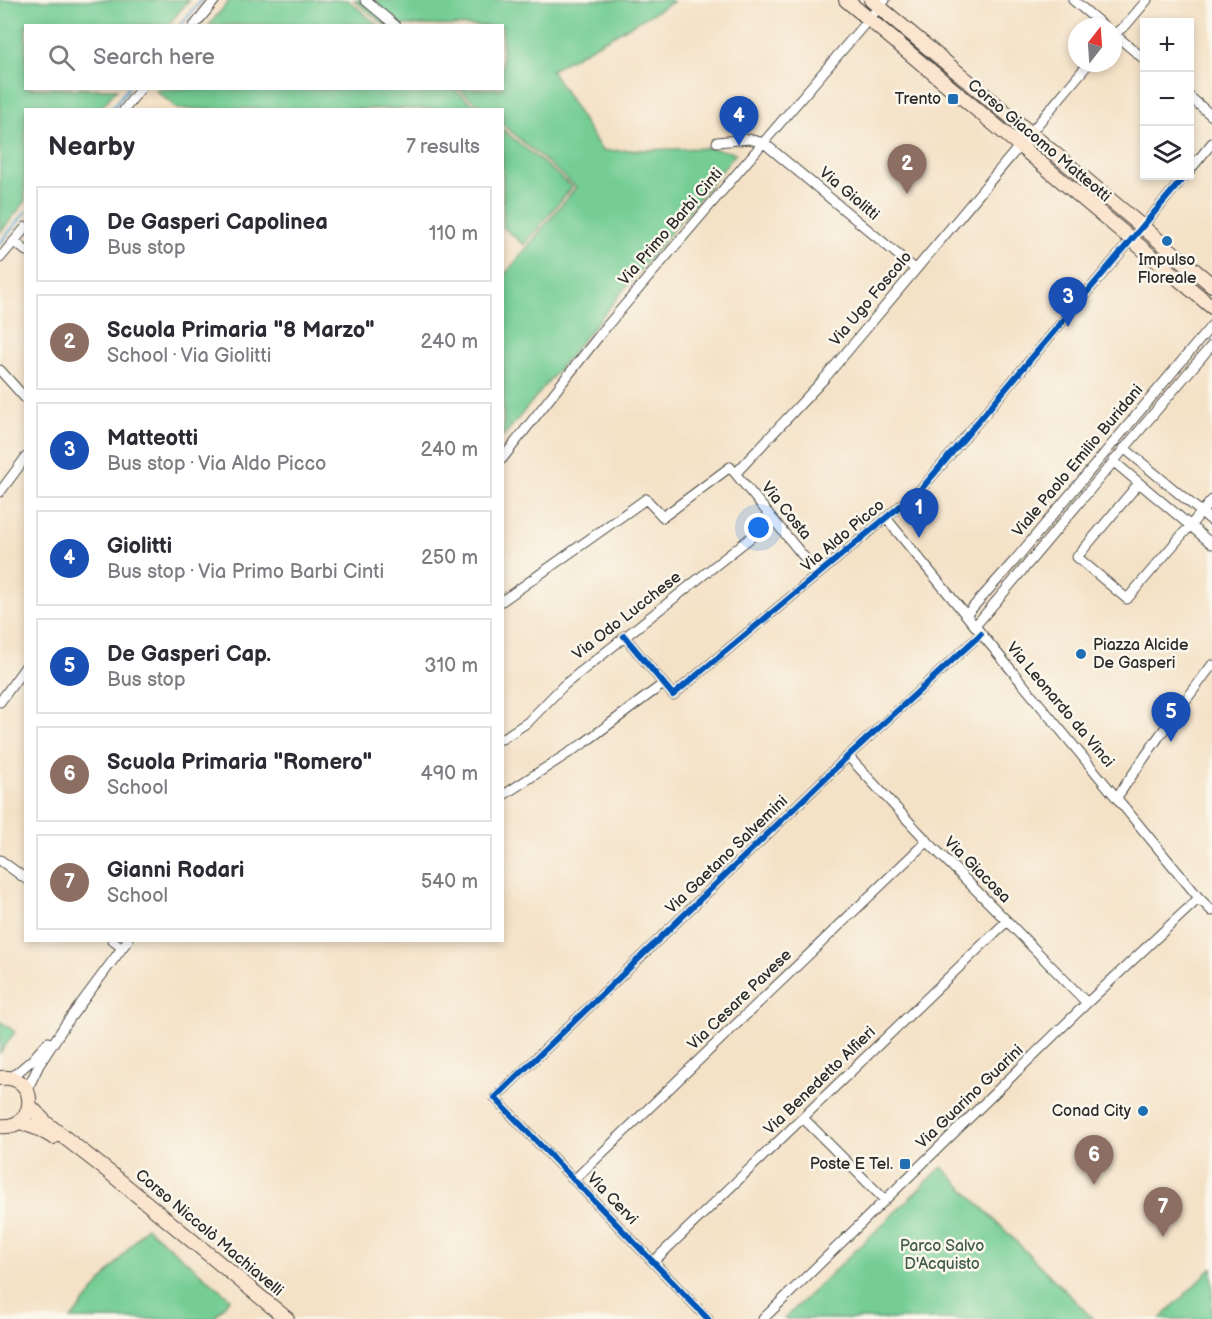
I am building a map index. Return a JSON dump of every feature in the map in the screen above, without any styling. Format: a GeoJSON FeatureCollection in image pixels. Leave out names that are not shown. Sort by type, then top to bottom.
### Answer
{"type":"FeatureCollection","features":[{"type":"Feature","properties":{"kind":"street"},"geometry":{"type":"LineString","coordinates":[[196,24],[215,0]]}},
{"type":"Feature","properties":{"kind":"street"},"geometry":{"type":"LineString","coordinates":[[365,0],[394,24]]}},
{"type":"Feature","properties":{"kind":"street","name":"Corso Giacomo Matteotti"},"geometry":{"type":"LineString","coordinates":[[846,0],[869,20],[1142,227],[1212,285]]}},
{"type":"Feature","properties":{"kind":"street"},"geometry":{"type":"LineString","coordinates":[[1073,0],[1094,18]]}},
{"type":"Feature","properties":{"kind":"street"},"geometry":{"type":"LineString","coordinates":[[1122,28],[1147,0]]}},
{"type":"Feature","properties":{"kind":"street","name":"Corso Giacomo Matteotti"},"geometry":{"type":"LineString","coordinates":[[879,2],[1131,240],[1212,307]]}},
{"type":"Feature","properties":{"kind":"street","name":"Via Primo Barbi Cinti"},"geometry":{"type":"LineString","coordinates":[[504,456],[613,318],[869,20],[879,2]]}},
{"type":"Feature","properties":{"kind":"street"},"geometry":{"type":"LineString","coordinates":[[1122,41],[1140,56]]}},
{"type":"Feature","properties":{"kind":"street","name":"Via Ugo Foscolo"},"geometry":{"type":"LineString","coordinates":[[504,600],[646,499],[663,517],[733,470],[824,379],[1081,72]]}},
{"type":"Feature","properties":{"kind":"street"},"geometry":{"type":"LineString","coordinates":[[126,108],[139,90]]}},
{"type":"Feature","properties":{"kind":"street"},"geometry":{"type":"LineString","coordinates":[[1194,100],[1212,116]]}},
{"type":"Feature","properties":{"kind":"street"},"geometry":{"type":"LineString","coordinates":[[717,142],[748,139],[764,143]]}},
{"type":"Feature","properties":{"kind":"street","name":"Via Giolitti"},"geometry":{"type":"LineString","coordinates":[[764,143],[915,269]]}},
{"type":"Feature","properties":{"kind":"street"},"geometry":{"type":"LineString","coordinates":[[1194,165],[1212,144]]}},
{"type":"Feature","properties":{"kind":"street","name":"Via Aldo Picco"},"geometry":{"type":"LineString","coordinates":[[663,684],[673,695],[922,487],[1182,180]]}},
{"type":"Feature","properties":{"kind":"street"},"geometry":{"type":"LineString","coordinates":[[0,258],[24,229]]}},
{"type":"Feature","properties":{"kind":"street"},"geometry":{"type":"LineString","coordinates":[[14,241],[24,249]]}},
{"type":"Feature","properties":{"kind":"street","name":"Viale Paolo Emilio Buridani"},"geometry":{"type":"LineString","coordinates":[[966,615],[1212,325]]}},
{"type":"Feature","properties":{"kind":"street","name":"Viale Paolo Emilio Buridani"},"geometry":{"type":"LineString","coordinates":[[978,630],[1026,567],[1113,461],[1212,345]]}},
{"type":"Feature","properties":{"kind":"street"},"geometry":{"type":"LineString","coordinates":[[0,370],[24,397]]}},
{"type":"Feature","properties":{"kind":"street"},"geometry":{"type":"LineString","coordinates":[[1124,448],[1212,521]]}},
{"type":"Feature","properties":{"kind":"street"},"geometry":{"type":"LineString","coordinates":[[0,492],[24,460]]}},
{"type":"Feature","properties":{"kind":"street"},"geometry":{"type":"LineString","coordinates":[[1113,461],[1212,544]]}},
{"type":"Feature","properties":{"kind":"street","name":"Via Costa"},"geometry":{"type":"LineString","coordinates":[[733,470],[818,574]]}},
{"type":"Feature","properties":{"kind":"street"},"geometry":{"type":"LineString","coordinates":[[1139,483],[1077,557],[1127,599],[1212,500]]}},
{"type":"Feature","properties":{"kind":"street","name":"Via Leonardo da Vinci"},"geometry":{"type":"LineString","coordinates":[[886,518],[1212,911]]}},
{"type":"Feature","properties":{"kind":"street","name":"Via Odo Lucchese"},"geometry":{"type":"LineString","coordinates":[[504,738],[528,722],[564,685],[624,636],[773,520]]}},
{"type":"Feature","properties":{"kind":"street","name":"Via Gaetano Salvemini"},"geometry":{"type":"LineString","coordinates":[[495,1098],[978,630]]}},
{"type":"Feature","properties":{"kind":"street"},"geometry":{"type":"LineString","coordinates":[[504,795],[584,742],[663,684],[624,636]]}},
{"type":"Feature","properties":{"kind":"street"},"geometry":{"type":"LineString","coordinates":[[1117,797],[1212,665]]}},
{"type":"Feature","properties":{"kind":"street"},"geometry":{"type":"LineString","coordinates":[[0,702],[24,669]]}},
{"type":"Feature","properties":{"kind":"street","name":"Via Giacosa"},"geometry":{"type":"LineString","coordinates":[[848,756],[927,841],[1087,1003]]}},
{"type":"Feature","properties":{"kind":"street","name":"Via Cesare Pavese"},"geometry":{"type":"LineString","coordinates":[[574,1180],[927,841]]}},
{"type":"Feature","properties":{"kind":"street"},"geometry":{"type":"LineString","coordinates":[[0,860],[24,878]]}},
{"type":"Feature","properties":{"kind":"street","name":"Via Guarino Guarini"},"geometry":{"type":"LineString","coordinates":[[763,1319],[1087,1003],[1199,898]]}},
{"type":"Feature","properties":{"kind":"street","name":"Via Benedetto Alfieri"},"geometry":{"type":"LineString","coordinates":[[653,1262],[1007,921]]}},
{"type":"Feature","properties":{"kind":"street"},"geometry":{"type":"LineString","coordinates":[[27,1090],[39,1065],[64,1025],[125,944]]}},
{"type":"Feature","properties":{"kind":"street"},"geometry":{"type":"LineString","coordinates":[[5,1078],[32,1060],[64,1025]]}},
{"type":"Feature","properties":{"kind":"street"},"geometry":{"type":"LineString","coordinates":[[0,1126],[20,1122],[28,1112],[30,1100],[27,1090],[18,1081],[5,1078]]}},
{"type":"Feature","properties":{"kind":"street","name":"Via Cervi"},"geometry":{"type":"LineString","coordinates":[[495,1098],[708,1319]]}},
{"type":"Feature","properties":{"kind":"street","name":"Corso Niccolò Machiavelli"},"geometry":{"type":"LineString","coordinates":[[29,1105],[46,1123],[287,1319]]}},
{"type":"Feature","properties":{"kind":"street"},"geometry":{"type":"LineString","coordinates":[[803,1118],[885,1200]]}},
{"type":"Feature","properties":{"kind":"street","name":"Corso Niccolò Machiavelli"},"geometry":{"type":"LineString","coordinates":[[20,1122],[39,1129],[109,1172]]}},
{"type":"Feature","properties":{"kind":"green space"},"geometry":{"type":"Polygon","coordinates":[[[0,0],[189,0],[169,24],[24,24],[24,90],[116,90],[101,108],[24,108],[24,203],[0,233],[0,0]]]}},
{"type":"Feature","properties":{"kind":"green space"},"geometry":{"type":"Polygon","coordinates":[[[230,0],[348,0],[377,24],[210,24],[230,0]]]}},
{"type":"Feature","properties":{"kind":"green space"},"geometry":{"type":"Polygon","coordinates":[[[354,0],[670,0],[673,2],[551,70],[602,151],[709,148],[736,153],[504,436],[504,276],[576,187],[504,126],[504,108],[483,108],[460,90],[504,90],[504,24],[384,24],[354,0]]]}},
{"type":"Feature","properties":{"kind":"green space"},"geometry":{"type":"Polygon","coordinates":[[[155,90],[455,90],[478,108],[177,108],[155,90]]]}},
{"type":"Feature","properties":{"kind":"green space"},"geometry":{"type":"Polygon","coordinates":[[[504,131],[572,187],[524,245],[504,228],[504,131]]]}},
{"type":"Feature","properties":{"kind":"green space"},"geometry":{"type":"Polygon","coordinates":[[[0,1021],[15,1032],[0,1053],[0,1021]]]}},
{"type":"Feature","properties":{"kind":"green space","name":"Parco Salvo D'Acquisto"},"geometry":{"type":"Polygon","coordinates":[[[942,1167],[1093,1319],[784,1319],[942,1167]]]}},
{"type":"Feature","properties":{"kind":"green space"},"geometry":{"type":"Polygon","coordinates":[[[146,1227],[230,1298],[213,1319],[71,1319],[146,1227]]]}},
{"type":"Feature","properties":{"kind":"green space"},"geometry":{"type":"Polygon","coordinates":[[[1212,1268],[1212,1319],[1160,1319],[1212,1268]]]}},
{"type":"Feature","properties":{"kind":"waterway"},"geometry":{"type":"LineString","coordinates":[[182,24],[201,0]]}},
{"type":"Feature","properties":{"kind":"waterway"},"geometry":{"type":"LineString","coordinates":[[113,108],[126,90]]}},
{"type":"Feature","properties":{"kind":"waterway"},"geometry":{"type":"LineString","coordinates":[[0,243],[24,214]]}},
{"type":"Feature","properties":{"kind":"cycle path"},"geometry":{"type":"LineString","coordinates":[[624,636],[673,695],[923,487],[1182,180]]}},
{"type":"Feature","properties":{"kind":"cycle path"},"geometry":{"type":"LineString","coordinates":[[708,1319],[495,1098],[848,756],[981,634]]}},
{"type":"Feature","properties":{"kind":"place","name":"Trento"},"geometry":{"type":"Point","coordinates":[953,99]}},
{"type":"Feature","properties":{"kind":"place","name":"Giolitti"},"geometry":{"type":"Point","coordinates":[739,146]}},
{"type":"Feature","properties":{"kind":"place","name":"Scuola Primaria \"8 Marzo\""},"geometry":{"type":"Point","coordinates":[907,194]}},
{"type":"Feature","properties":{"kind":"place","name":"Impulso Floreale"},"geometry":{"type":"Point","coordinates":[1167,241]}},
{"type":"Feature","properties":{"kind":"place","name":"Matteotti"},"geometry":{"type":"Point","coordinates":[1068,327]}},
{"type":"Feature","properties":{"kind":"place","name":"De Gasperi Capolinea"},"geometry":{"type":"Point","coordinates":[919,538]}},
{"type":"Feature","properties":{"kind":"place","name":"Piazza Alcide De Gasperi"},"geometry":{"type":"Point","coordinates":[1081,654]}},
{"type":"Feature","properties":{"kind":"place","name":"De Gasperi Cap."},"geometry":{"type":"Point","coordinates":[1171,742]}},
{"type":"Feature","properties":{"kind":"place","name":"Conad City"},"geometry":{"type":"Point","coordinates":[1143,1111]}},
{"type":"Feature","properties":{"kind":"place","name":"Poste E Tel."},"geometry":{"type":"Point","coordinates":[905,1164]}},
{"type":"Feature","properties":{"kind":"place","name":"Scuola Primaria \"Romero\""},"geometry":{"type":"Point","coordinates":[1094,1185]}},
{"type":"Feature","properties":{"kind":"place","name":"Gianni Rodari"},"geometry":{"type":"Point","coordinates":[1163,1237]}}]}
